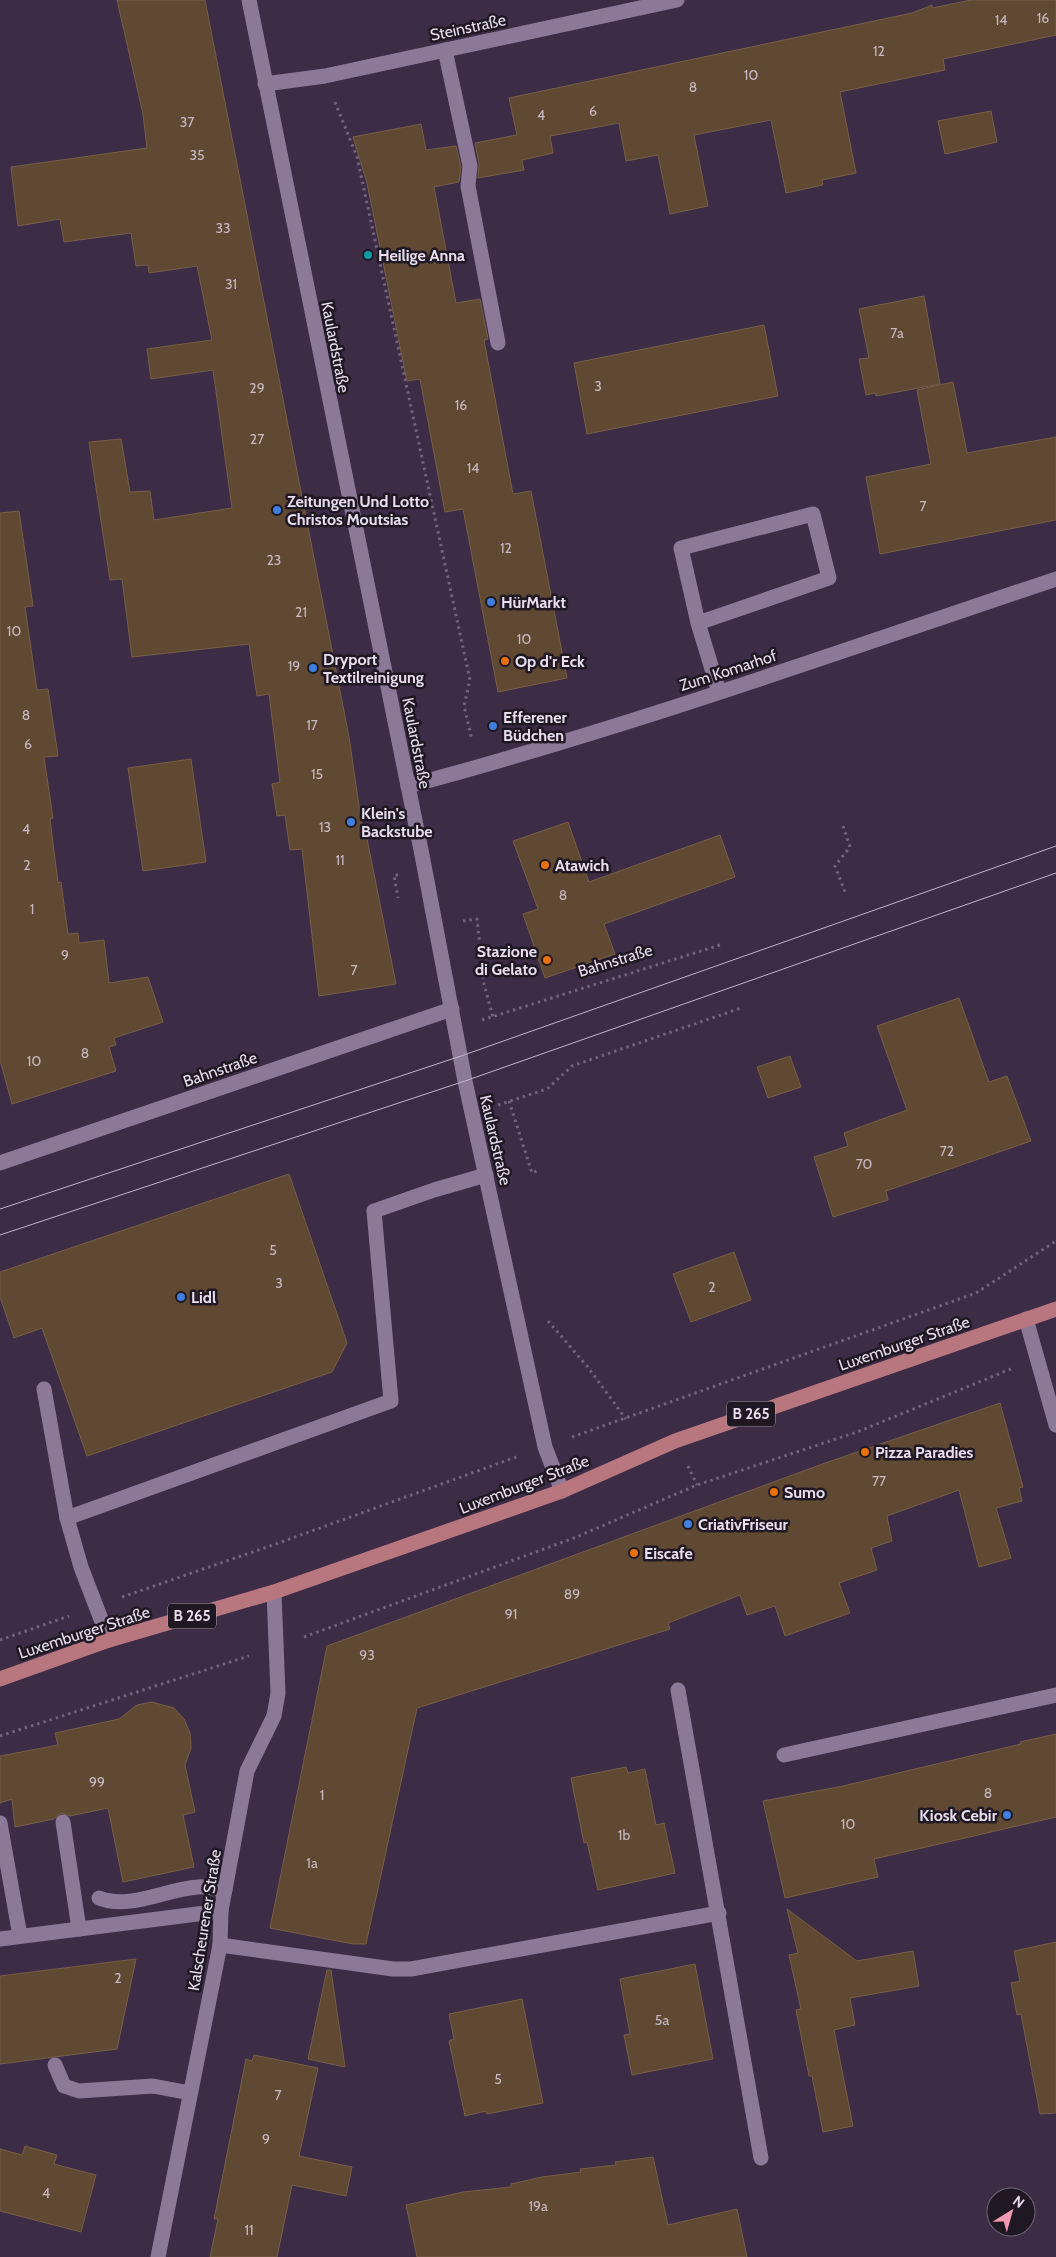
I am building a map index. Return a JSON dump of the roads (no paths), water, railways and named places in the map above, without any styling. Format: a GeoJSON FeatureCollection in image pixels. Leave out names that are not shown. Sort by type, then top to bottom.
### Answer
{"type":"FeatureCollection","features":[{"type":"Feature","properties":{"kind":"main road","name":"Luxemburger Straße"},"geometry":{"type":"LineString","coordinates":[[0,1679],[109,1640],[274,1592],[562,1491],[675,1441],[1056,1309]]}},
{"type":"Feature","properties":{"kind":"street","name":"Kaulardstraße"},"geometry":{"type":"LineString","coordinates":[[249,0],[408,786],[465,1080],[545,1447],[562,1491]]}},
{"type":"Feature","properties":{"kind":"street","name":"Steinstraße"},"geometry":{"type":"LineString","coordinates":[[265,84],[324,76],[677,0]]}},
{"type":"Feature","properties":{"kind":"street"},"geometry":{"type":"LineString","coordinates":[[445,50],[470,166],[468,186],[498,343]]}},
{"type":"Feature","properties":{"kind":"street"},"geometry":{"type":"LineString","coordinates":[[698,623],[829,578],[813,514],[681,548],[698,623],[718,692]]}},
{"type":"Feature","properties":{"kind":"street","name":"Zum Komarhof"},"geometry":{"type":"LineString","coordinates":[[408,786],[479,767],[718,692],[1056,579]]}},
{"type":"Feature","properties":{"kind":"street","name":"Bahnstraße"},"geometry":{"type":"LineString","coordinates":[[0,1163],[452,1009]]}},
{"type":"Feature","properties":{"kind":"street"},"geometry":{"type":"LineString","coordinates":[[67,1518],[391,1401],[374,1211],[434,1190],[486,1175]]}},
{"type":"Feature","properties":{"kind":"street"},"geometry":{"type":"LineString","coordinates":[[1026,1319],[1056,1425]]}},
{"type":"Feature","properties":{"kind":"street"},"geometry":{"type":"LineString","coordinates":[[44,1389],[67,1518],[81,1567],[109,1640]]}},
{"type":"Feature","properties":{"kind":"street","name":"Kalscheurener Straße"},"geometry":{"type":"LineString","coordinates":[[158,2257],[220,1945],[221,1911],[247,1771],[274,1716],[278,1693],[274,1592]]}},
{"type":"Feature","properties":{"kind":"street"},"geometry":{"type":"LineString","coordinates":[[678,1690],[761,2158]]}},
{"type":"Feature","properties":{"kind":"street"},"geometry":{"type":"LineString","coordinates":[[784,1755],[1056,1695]]}},
{"type":"Feature","properties":{"kind":"street"},"geometry":{"type":"LineString","coordinates":[[63,1822],[80,1929]]}},
{"type":"Feature","properties":{"kind":"street"},"geometry":{"type":"LineString","coordinates":[[0,1823],[20,1936]]}},
{"type":"Feature","properties":{"kind":"street"},"geometry":{"type":"LineString","coordinates":[[99,1898],[110,1902],[124,1901],[199,1886],[225,1890]]}},
{"type":"Feature","properties":{"kind":"street"},"geometry":{"type":"LineString","coordinates":[[0,1939],[221,1911]]}},
{"type":"Feature","properties":{"kind":"street"},"geometry":{"type":"LineString","coordinates":[[220,1945],[393,1969],[410,1969],[719,1913]]}},
{"type":"Feature","properties":{"kind":"street"},"geometry":{"type":"LineString","coordinates":[[55,2065],[64,2086],[78,2091],[153,2086],[190,2093]]}},
{"type":"Feature","properties":{"kind":"tram line"},"geometry":{"type":"LineString","coordinates":[[0,1209],[461,1056],[1056,846]]}},
{"type":"Feature","properties":{"kind":"tram line"},"geometry":{"type":"LineString","coordinates":[[0,1235],[465,1081],[1056,873]]}},
{"type":"Feature","properties":{"kind":"place","name":"Heilige Anna"},"geometry":{"type":"Point","coordinates":[368,255]}},
{"type":"Feature","properties":{"kind":"place","name":"Zeitungen Und Lotto Christos Moutsias"},"geometry":{"type":"Point","coordinates":[277,510]}},
{"type":"Feature","properties":{"kind":"place","name":"HürMarkt"},"geometry":{"type":"Point","coordinates":[491,602]}},
{"type":"Feature","properties":{"kind":"place","name":"Op d'r Eck"},"geometry":{"type":"Point","coordinates":[505,661]}},
{"type":"Feature","properties":{"kind":"place","name":"Dryport Textilreinigung"},"geometry":{"type":"Point","coordinates":[313,668]}},
{"type":"Feature","properties":{"kind":"place","name":"Efferener Büdchen"},"geometry":{"type":"Point","coordinates":[493,726]}},
{"type":"Feature","properties":{"kind":"place","name":"Klein's Backstube"},"geometry":{"type":"Point","coordinates":[351,822]}},
{"type":"Feature","properties":{"kind":"place","name":"Atawich"},"geometry":{"type":"Point","coordinates":[545,865]}},
{"type":"Feature","properties":{"kind":"place","name":"Stazione di Gelato"},"geometry":{"type":"Point","coordinates":[547,960]}},
{"type":"Feature","properties":{"kind":"place","name":"Lidl"},"geometry":{"type":"Point","coordinates":[181,1297]}},
{"type":"Feature","properties":{"kind":"place","name":"Pizza Paradies"},"geometry":{"type":"Point","coordinates":[865,1452]}},
{"type":"Feature","properties":{"kind":"place","name":"Sumo"},"geometry":{"type":"Point","coordinates":[774,1492]}},
{"type":"Feature","properties":{"kind":"place","name":"CriativFriseur"},"geometry":{"type":"Point","coordinates":[688,1524]}},
{"type":"Feature","properties":{"kind":"place","name":"Eiscafe"},"geometry":{"type":"Point","coordinates":[634,1553]}},
{"type":"Feature","properties":{"kind":"place","name":"Kiosk Cebir"},"geometry":{"type":"Point","coordinates":[1007,1815]}}]}
